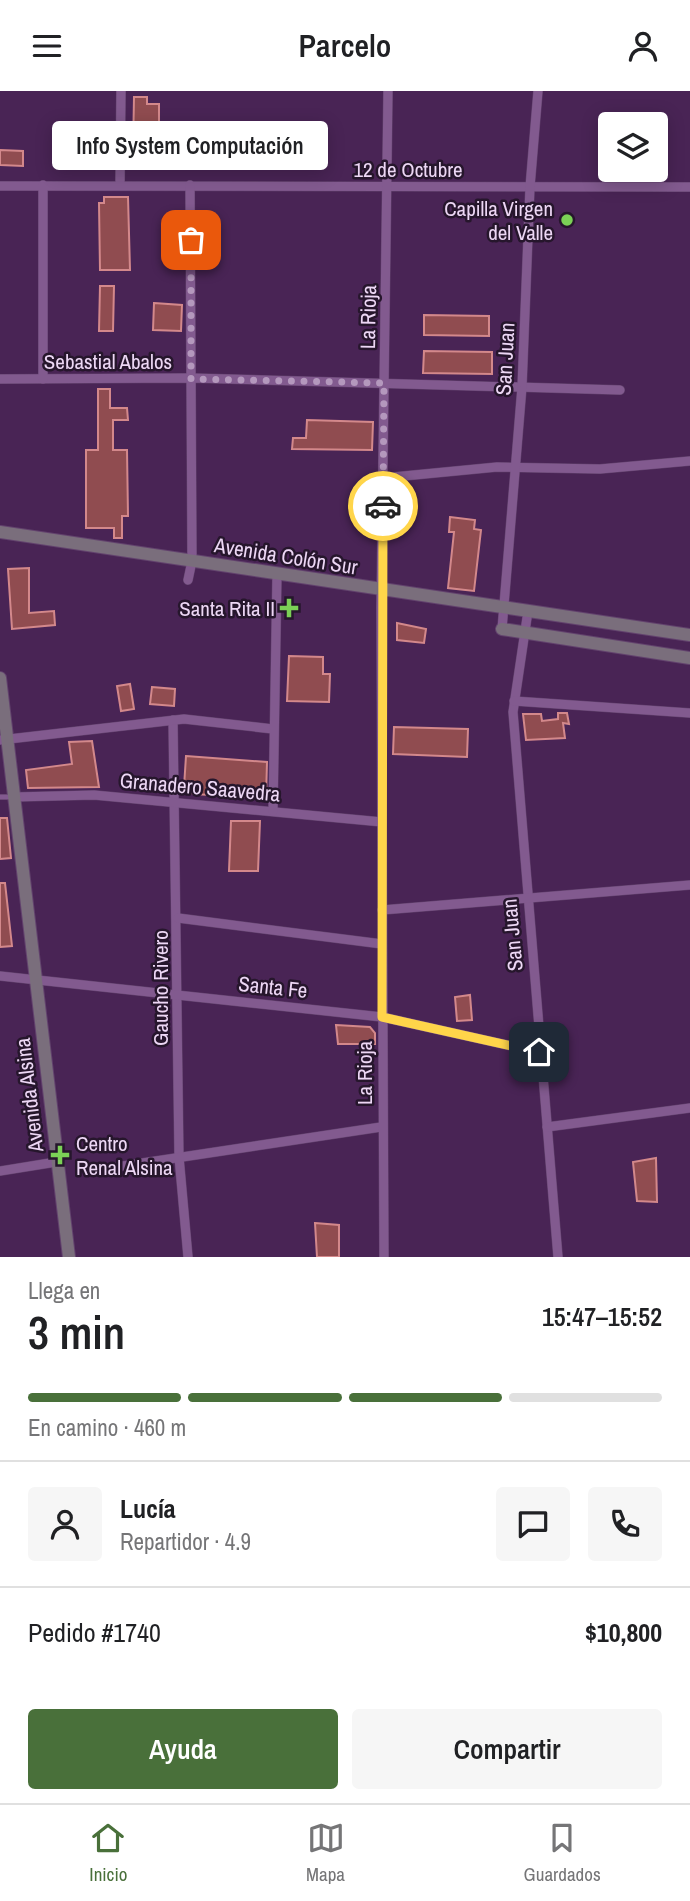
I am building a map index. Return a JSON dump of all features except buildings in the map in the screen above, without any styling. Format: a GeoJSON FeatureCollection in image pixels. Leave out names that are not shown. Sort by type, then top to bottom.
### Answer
{"type":"FeatureCollection","features":[{"type":"Feature","properties":{"kind":"main road","name":"Avenida Colón Sur"},"geometry":{"type":"LineString","coordinates":[[0,532],[690,635]]}},
{"type":"Feature","properties":{"kind":"main road"},"geometry":{"type":"LineString","coordinates":[[502,629],[690,658]]}},
{"type":"Feature","properties":{"kind":"main road","name":"Avenida Alsina"},"geometry":{"type":"LineString","coordinates":[[0,678],[4,739],[14,797],[69,1257]]}},
{"type":"Feature","properties":{"kind":"street"},"geometry":{"type":"LineString","coordinates":[[120,184],[121,91]]}},
{"type":"Feature","properties":{"kind":"street","name":"La Rioja"},"geometry":{"type":"LineString","coordinates":[[384,1257],[381,1127],[382,591],[388,91]]}},
{"type":"Feature","properties":{"kind":"street","name":"San Juan"},"geometry":{"type":"LineString","coordinates":[[502,629],[522,387],[530,187],[538,91]]}},
{"type":"Feature","properties":{"kind":"street","name":"12 de Octubre"},"geometry":{"type":"LineString","coordinates":[[0,186],[120,184],[690,187]]}},
{"type":"Feature","properties":{"kind":"street"},"geometry":{"type":"LineString","coordinates":[[43,185],[43,379]]}},
{"type":"Feature","properties":{"kind":"street"},"geometry":{"type":"LineString","coordinates":[[188,580],[192,561],[190,185]]}},
{"type":"Feature","properties":{"kind":"street","name":"Sebastial Abalos"},"geometry":{"type":"LineString","coordinates":[[0,379],[191,379],[620,390]]}},
{"type":"Feature","properties":{"kind":"street"},"geometry":{"type":"LineString","coordinates":[[383,478],[516,468],[608,469],[690,461]]}},
{"type":"Feature","properties":{"kind":"street"},"geometry":{"type":"LineString","coordinates":[[273,811],[277,574]]}},
{"type":"Feature","properties":{"kind":"street","name":"San Juan"},"geometry":{"type":"LineString","coordinates":[[528,611],[513,701],[539,1052],[558,1257]]}},
{"type":"Feature","properties":{"kind":"street"},"geometry":{"type":"LineString","coordinates":[[513,701],[690,713]]}},
{"type":"Feature","properties":{"kind":"street"},"geometry":{"type":"LineString","coordinates":[[4,739],[173,720],[274,729]]}},
{"type":"Feature","properties":{"kind":"street","name":"Gaucho Rivero"},"geometry":{"type":"LineString","coordinates":[[173,720],[178,918],[176,994],[179,1157],[188,1257]]}},
{"type":"Feature","properties":{"kind":"street","name":"Granadero Saavedra"},"geometry":{"type":"LineString","coordinates":[[14,797],[94,795],[382,823]]}},
{"type":"Feature","properties":{"kind":"street"},"geometry":{"type":"LineString","coordinates":[[383,909],[690,885]]}},
{"type":"Feature","properties":{"kind":"street"},"geometry":{"type":"LineString","coordinates":[[178,918],[382,944]]}},
{"type":"Feature","properties":{"kind":"street","name":"Santa Fe"},"geometry":{"type":"LineString","coordinates":[[0,977],[34,978],[382,1017],[539,1052]]}},
{"type":"Feature","properties":{"kind":"street"},"geometry":{"type":"LineString","coordinates":[[547,1126],[690,1108]]}},
{"type":"Feature","properties":{"kind":"street"},"geometry":{"type":"LineString","coordinates":[[116,1167],[381,1127]]}},
{"type":"Feature","properties":{"kind":"street"},"geometry":{"type":"LineString","coordinates":[[0,1171],[57,1162]]}},
{"type":"Feature","properties":{"kind":"lane"},"geometry":{"type":"LineString","coordinates":[[0,797],[14,797]]}},
{"type":"Feature","properties":{"kind":"way so far"},"geometry":{"type":"LineString","coordinates":[[191,240],[191,379],[384,383],[383,506]]}},
{"type":"Feature","properties":{"kind":"place","name":"Capilla Virgen del Valle"},"geometry":{"type":"Point","coordinates":[567,220]}},
{"type":"Feature","properties":{"kind":"place","name":"Info System Computación"},"geometry":{"type":"Point","coordinates":[191,240]}},
{"type":"Feature","properties":{"kind":"place","name":"Santa Rita II"},"geometry":{"type":"Point","coordinates":[289,608]}},
{"type":"Feature","properties":{"kind":"place","name":"Centro Renal Alsina"},"geometry":{"type":"Point","coordinates":[60,1155]}},
{"type":"Feature","properties":{"kind":"route"},"geometry":{"type":"LineString","coordinates":[[383,506],[382,1017],[539,1052]]}}]}
